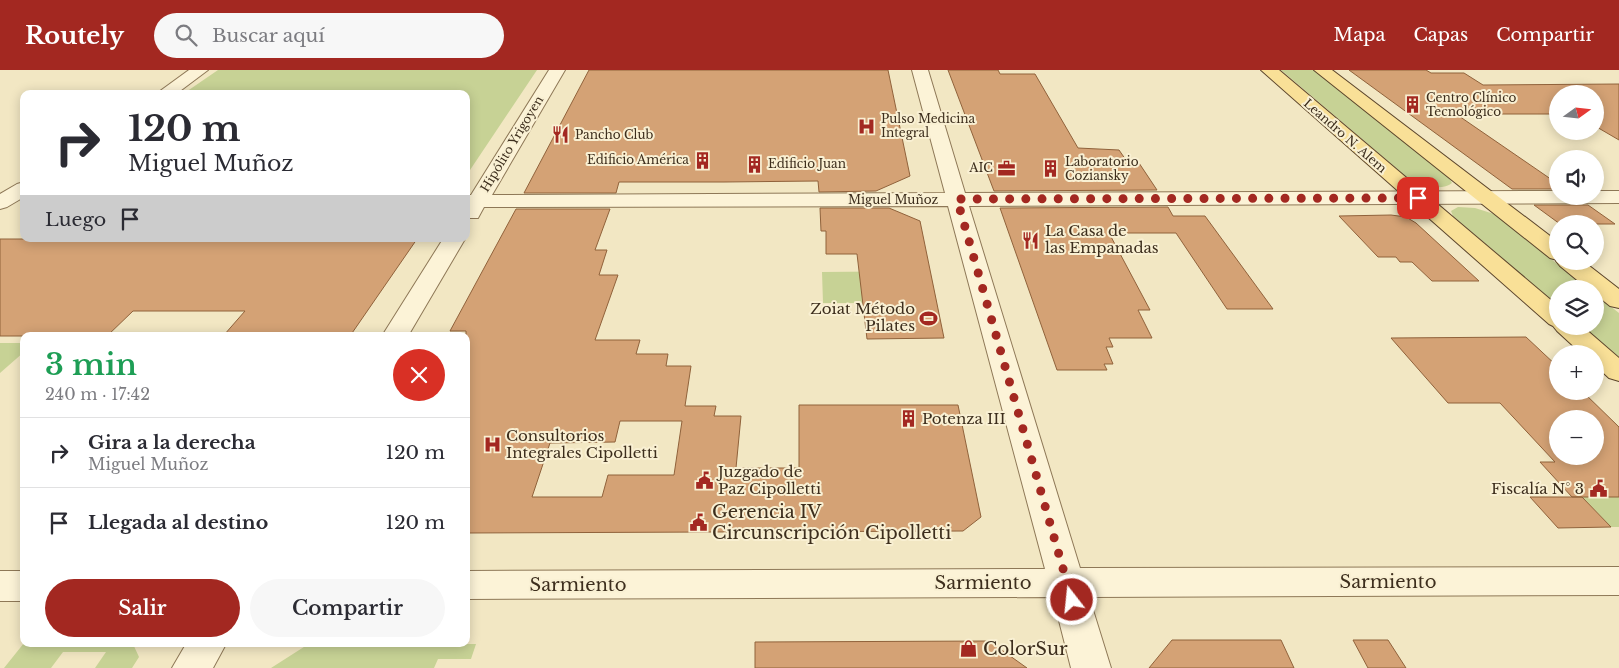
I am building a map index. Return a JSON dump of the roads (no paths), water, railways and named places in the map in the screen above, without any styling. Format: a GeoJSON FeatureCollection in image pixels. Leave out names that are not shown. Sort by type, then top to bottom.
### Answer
{"type":"FeatureCollection","features":[{"type":"Feature","properties":{"kind":"main road","name":"Leandro N. Alem"},"geometry":{"type":"LineString","coordinates":[[1269,70],[1549,311]]}},
{"type":"Feature","properties":{"kind":"main road"},"geometry":{"type":"LineString","coordinates":[[1322,70],[1549,246]]}},
{"type":"Feature","properties":{"kind":"main road"},"geometry":{"type":"LineString","coordinates":[[1579,270],[1619,301]]}},
{"type":"Feature","properties":{"kind":"main road"},"geometry":{"type":"LineString","coordinates":[[1576,335],[1619,372]]}},
{"type":"Feature","properties":{"kind":"street"},"geometry":{"type":"LineString","coordinates":[[170,90],[200,70]]}},
{"type":"Feature","properties":{"kind":"street","name":"Hipólito Yrigoyen"},"geometry":{"type":"LineString","coordinates":[[472,201],[557,70]]}},
{"type":"Feature","properties":{"kind":"street"},"geometry":{"type":"LineString","coordinates":[[920,70],[1091,668]]}},
{"type":"Feature","properties":{"kind":"street"},"geometry":{"type":"LineString","coordinates":[[1,202],[20,190]]}},
{"type":"Feature","properties":{"kind":"street","name":"Miguel Muñoz"},"geometry":{"type":"LineString","coordinates":[[472,201],[1619,198]]}},
{"type":"Feature","properties":{"kind":"street"},"geometry":{"type":"LineString","coordinates":[[1,202],[20,202]]}},
{"type":"Feature","properties":{"kind":"street"},"geometry":{"type":"LineString","coordinates":[[397,332],[452,242]]}},
{"type":"Feature","properties":{"kind":"street","name":"Sarmiento"},"geometry":{"type":"LineString","coordinates":[[470,585],[1619,582]]}},
{"type":"Feature","properties":{"kind":"street"},"geometry":{"type":"LineString","coordinates":[[0,586],[20,586]]}},
{"type":"Feature","properties":{"kind":"street"},"geometry":{"type":"LineString","coordinates":[[192,668],[205,647]]}},
{"type":"Feature","properties":{"kind":"place","name":"Centro Clínico Tecnológico"},"geometry":{"type":"Point","coordinates":[1412,105]}},
{"type":"Feature","properties":{"kind":"place","name":"Pulso Medicina Integral"},"geometry":{"type":"Point","coordinates":[867,126]}},
{"type":"Feature","properties":{"kind":"place","name":"Pancho Club"},"geometry":{"type":"Point","coordinates":[561,135]}},
{"type":"Feature","properties":{"kind":"place","name":"Edificio América"},"geometry":{"type":"Point","coordinates":[703,160]}},
{"type":"Feature","properties":{"kind":"place","name":"Edificio Juan"},"geometry":{"type":"Point","coordinates":[754,164]}},
{"type":"Feature","properties":{"kind":"place","name":"AIC"},"geometry":{"type":"Point","coordinates":[1007,168]}},
{"type":"Feature","properties":{"kind":"place","name":"Laboratorio Coziansky"},"geometry":{"type":"Point","coordinates":[1051,169]}},
{"type":"Feature","properties":{"kind":"place","name":"La Casa de las Empanadas"},"geometry":{"type":"Point","coordinates":[1031,240]}},
{"type":"Feature","properties":{"kind":"place","name":"Zoiat Método Pilates"},"geometry":{"type":"Point","coordinates":[929,318]}},
{"type":"Feature","properties":{"kind":"place","name":"Potenza III"},"geometry":{"type":"Point","coordinates":[908,419]}},
{"type":"Feature","properties":{"kind":"place","name":"Consultorios Integrales Cipolletti"},"geometry":{"type":"Point","coordinates":[492,445]}},
{"type":"Feature","properties":{"kind":"place","name":"Juzgado de Paz Cipolletti"},"geometry":{"type":"Point","coordinates":[704,481]}},
{"type":"Feature","properties":{"kind":"place","name":"Fiscalía N° 3"},"geometry":{"type":"Point","coordinates":[1598,489]}},
{"type":"Feature","properties":{"kind":"place","name":"Gerencia IV Circunscripción Cipolletti"},"geometry":{"type":"Point","coordinates":[698,522]}},
{"type":"Feature","properties":{"kind":"place","name":"ColorSur"},"geometry":{"type":"Point","coordinates":[969,649]}}]}
